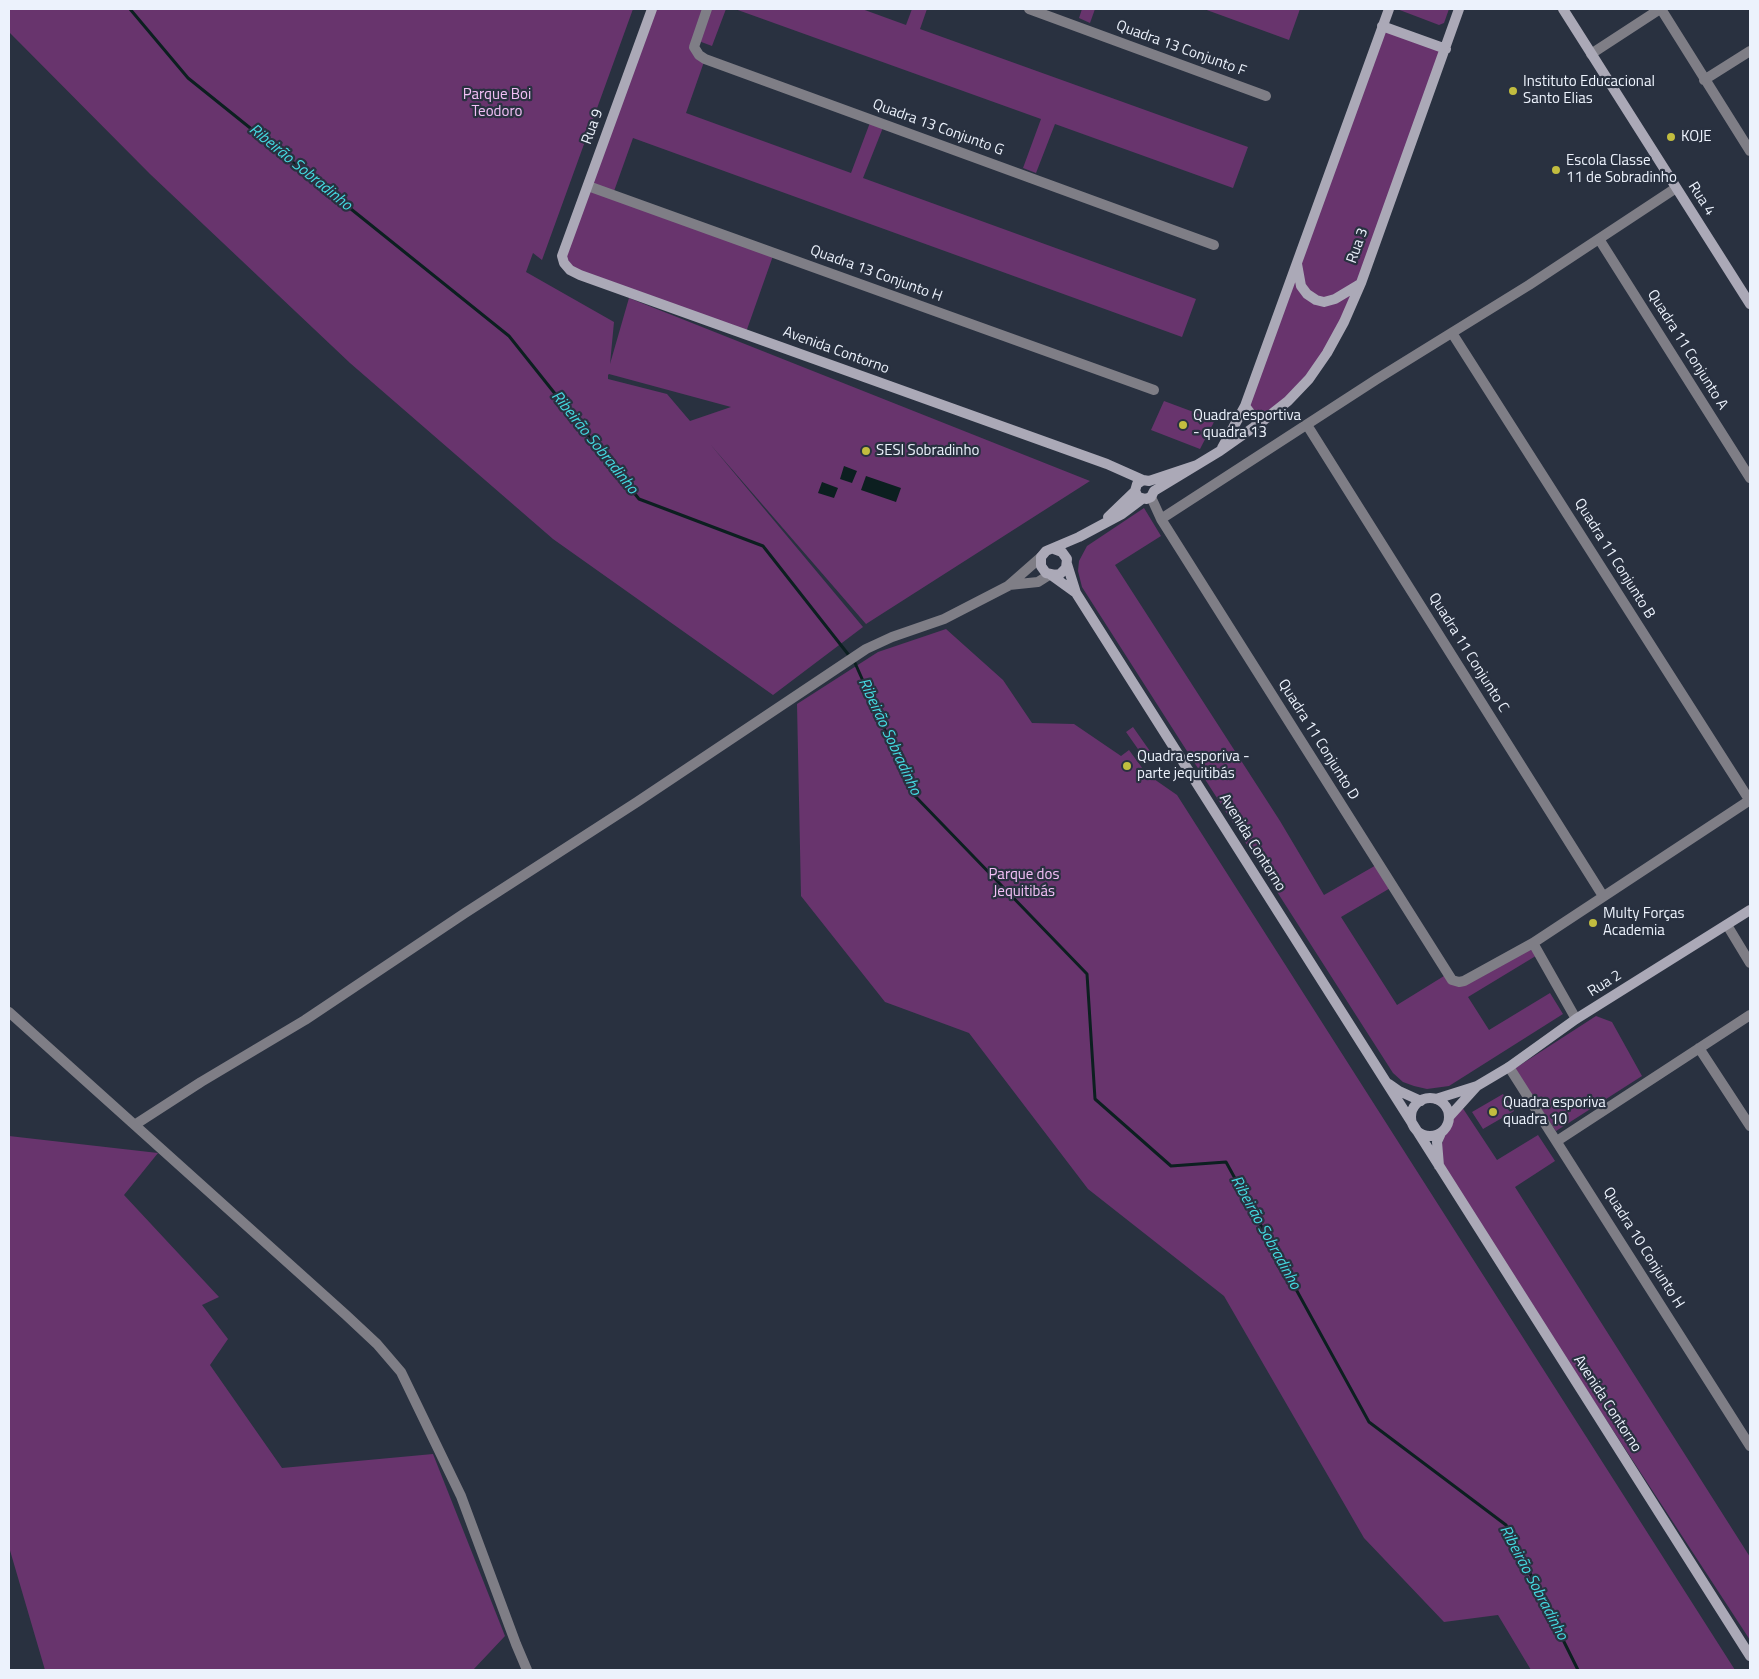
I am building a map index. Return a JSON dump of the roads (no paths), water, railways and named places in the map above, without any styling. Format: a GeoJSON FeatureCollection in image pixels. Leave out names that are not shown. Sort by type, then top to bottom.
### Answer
{"type":"FeatureCollection","features":[{"type":"Feature","properties":{"kind":"main road","name":"Rua 9"},"geometry":{"type":"LineString","coordinates":[[562,256],[652,9]]}},
{"type":"Feature","properties":{"kind":"main road"},"geometry":{"type":"LineString","coordinates":[[1220,451],[1244,406],[1389,9]]}},
{"type":"Feature","properties":{"kind":"main road","name":"Rua 3"},"geometry":{"type":"LineString","coordinates":[[1197,464],[1220,451],[1288,401],[1314,373],[1327,353],[1344,322],[1361,283],[1459,9]]}},
{"type":"Feature","properties":{"kind":"main road","name":"Rua 4"},"geometry":{"type":"LineString","coordinates":[[1562,9],[1750,304]]}},
{"type":"Feature","properties":{"kind":"main road"},"geometry":{"type":"LineString","coordinates":[[1382,26],[1446,49]]}},
{"type":"Feature","properties":{"kind":"main road","name":"Avenida Contorno"},"geometry":{"type":"LineString","coordinates":[[562,256],[564,263],[570,270],[580,275],[1107,464],[1146,480]]}},
{"type":"Feature","properties":{"kind":"main road"},"geometry":{"type":"LineString","coordinates":[[1297,260],[1301,286],[1306,294],[1316,300],[1324,302],[1335,299],[1361,283]]}},
{"type":"Feature","properties":{"kind":"main road"},"geometry":{"type":"LineString","coordinates":[[1244,406],[1254,418],[1264,420]]}},
{"type":"Feature","properties":{"kind":"main road","name":"Avenida Contorno"},"geometry":{"type":"LineString","coordinates":[[1107,464],[1143,493]]}},
{"type":"Feature","properties":{"kind":"main road"},"geometry":{"type":"LineString","coordinates":[[1143,493],[1140,481],[1197,464]]}},
{"type":"Feature","properties":{"kind":"main road"},"geometry":{"type":"LineString","coordinates":[[1143,493],[1197,464]]}},
{"type":"Feature","properties":{"kind":"main road"},"geometry":{"type":"LineString","coordinates":[[1079,537],[1063,572],[1055,576],[1043,570],[1039,559],[1046,551],[1054,549],[1101,525],[1154,486],[1146,480]]}},
{"type":"Feature","properties":{"kind":"main road"},"geometry":{"type":"LineString","coordinates":[[1054,549],[1062,552],[1067,561]]}},
{"type":"Feature","properties":{"kind":"main road","name":"Avenida Contorno"},"geometry":{"type":"LineString","coordinates":[[1067,561],[1076,593],[1750,1656]]}},
{"type":"Feature","properties":{"kind":"main road","name":"Avenida Contorno"},"geometry":{"type":"LineString","coordinates":[[1050,575],[1076,593]]}},
{"type":"Feature","properties":{"kind":"main road","name":"Rua 2"},"geometry":{"type":"LineString","coordinates":[[1436,1099],[1477,1086],[1576,1019],[1750,910]]}},
{"type":"Feature","properties":{"kind":"main road"},"geometry":{"type":"LineString","coordinates":[[1386,1083],[1399,1091],[1421,1100],[1436,1099],[1445,1106],[1449,1117],[1447,1126],[1437,1142],[1439,1168]]}},
{"type":"Feature","properties":{"kind":"main road","name":"Rua 2"},"geometry":{"type":"LineString","coordinates":[[1449,1117],[1477,1086]]}},
{"type":"Feature","properties":{"kind":"main road"},"geometry":{"type":"LineString","coordinates":[[1421,1100],[1411,1114],[1413,1126],[1426,1136],[1441,1133]]}},
{"type":"Feature","properties":{"kind":"street","name":"Quadra 13 Conjunto G"},"geometry":{"type":"LineString","coordinates":[[708,9],[694,47],[699,55],[706,60],[1214,245]]}},
{"type":"Feature","properties":{"kind":"street","name":"Quadra 13 Conjunto F"},"geometry":{"type":"LineString","coordinates":[[1029,9],[1266,96]]}},
{"type":"Feature","properties":{"kind":"street"},"geometry":{"type":"LineString","coordinates":[[1591,54],[1660,9],[1750,151]]}},
{"type":"Feature","properties":{"kind":"street"},"geometry":{"type":"LineString","coordinates":[[1704,80],[1750,51]]}},
{"type":"Feature","properties":{"kind":"street","name":"Quadra 13 Conjunto H"},"geometry":{"type":"LineString","coordinates":[[588,186],[1154,390]]}},
{"type":"Feature","properties":{"kind":"street"},"geometry":{"type":"LineString","coordinates":[[1161,519],[1676,188]]}},
{"type":"Feature","properties":{"kind":"street","name":"Quadra 11 Conjunto A"},"geometry":{"type":"LineString","coordinates":[[1598,239],[1750,478]]}},
{"type":"Feature","properties":{"kind":"street","name":"Quadra 11 Conjunto B"},"geometry":{"type":"LineString","coordinates":[[1452,333],[1750,800]]}},
{"type":"Feature","properties":{"kind":"street","name":"Quadra 11 Conjunto C"},"geometry":{"type":"LineString","coordinates":[[1307,425],[1603,896]]}},
{"type":"Feature","properties":{"kind":"street","name":"Quadra 11 Conjunto D"},"geometry":{"type":"LineString","coordinates":[[1143,493],[1450,978],[1456,982],[1464,981],[1532,943]]}},
{"type":"Feature","properties":{"kind":"street"},"geometry":{"type":"LineString","coordinates":[[136,1124],[201,1082],[305,1020],[866,649],[892,637],[944,619],[1008,586],[1039,559]]}},
{"type":"Feature","properties":{"kind":"street"},"geometry":{"type":"LineString","coordinates":[[1008,586],[1038,582],[1050,575]]}},
{"type":"Feature","properties":{"kind":"street"},"geometry":{"type":"LineString","coordinates":[[1576,1019],[1532,943],[1750,800]]}},
{"type":"Feature","properties":{"kind":"street"},"geometry":{"type":"LineString","coordinates":[[1727,925],[1750,963]]}},
{"type":"Feature","properties":{"kind":"street"},"geometry":{"type":"LineString","coordinates":[[9,1012],[136,1124],[252,1232],[346,1315],[377,1344],[401,1372],[461,1496],[516,1644],[528,1670]]}},
{"type":"Feature","properties":{"kind":"street"},"geometry":{"type":"LineString","coordinates":[[1557,1141],[1750,1015]]}},
{"type":"Feature","properties":{"kind":"street"},"geometry":{"type":"LineString","coordinates":[[1699,1048],[1750,1126]]}},
{"type":"Feature","properties":{"kind":"street","name":"Quadra 10 Conjunto H"},"geometry":{"type":"LineString","coordinates":[[1509,1066],[1750,1446]]}},
{"type":"Feature","properties":{"kind":"waterway","name":"Ribeirão Sobradinho"},"geometry":{"type":"LineString","coordinates":[[130,9],[188,78],[509,336],[639,499],[763,546],[855,663],[914,795],[1087,974],[1095,1099],[1171,1166],[1226,1162],[1369,1422],[1506,1525],[1578,1670]]}},
{"type":"Feature","properties":{"kind":"place","name":"Instituto Educacional Santo Elias"},"geometry":{"type":"Point","coordinates":[1513,91]}},
{"type":"Feature","properties":{"kind":"place","name":"KOJE"},"geometry":{"type":"Point","coordinates":[1671,137]}},
{"type":"Feature","properties":{"kind":"place","name":"Escola Classe 11 de Sobradinho"},"geometry":{"type":"Point","coordinates":[1556,170]}},
{"type":"Feature","properties":{"kind":"place","name":"Quadra esportiva - quadra 13"},"geometry":{"type":"Point","coordinates":[1183,425]}},
{"type":"Feature","properties":{"kind":"place","name":"SESI Sobradinho"},"geometry":{"type":"Point","coordinates":[866,451]}},
{"type":"Feature","properties":{"kind":"place","name":"Quadra esporiva - parte jequitibás"},"geometry":{"type":"Point","coordinates":[1127,766]}},
{"type":"Feature","properties":{"kind":"place","name":"Multy Forças Academia"},"geometry":{"type":"Point","coordinates":[1593,923]}},
{"type":"Feature","properties":{"kind":"place","name":"Quadra esporiva quadra 10"},"geometry":{"type":"Point","coordinates":[1493,1112]}},
{"type":"Feature","properties":{"kind":"park label","name":"Parque Boi Teodoro"},"geometry":{"type":"Point","coordinates":[497,104]}},
{"type":"Feature","properties":{"kind":"park label","name":"Parque dos Jequitibás"},"geometry":{"type":"Point","coordinates":[1024,884]}}]}
